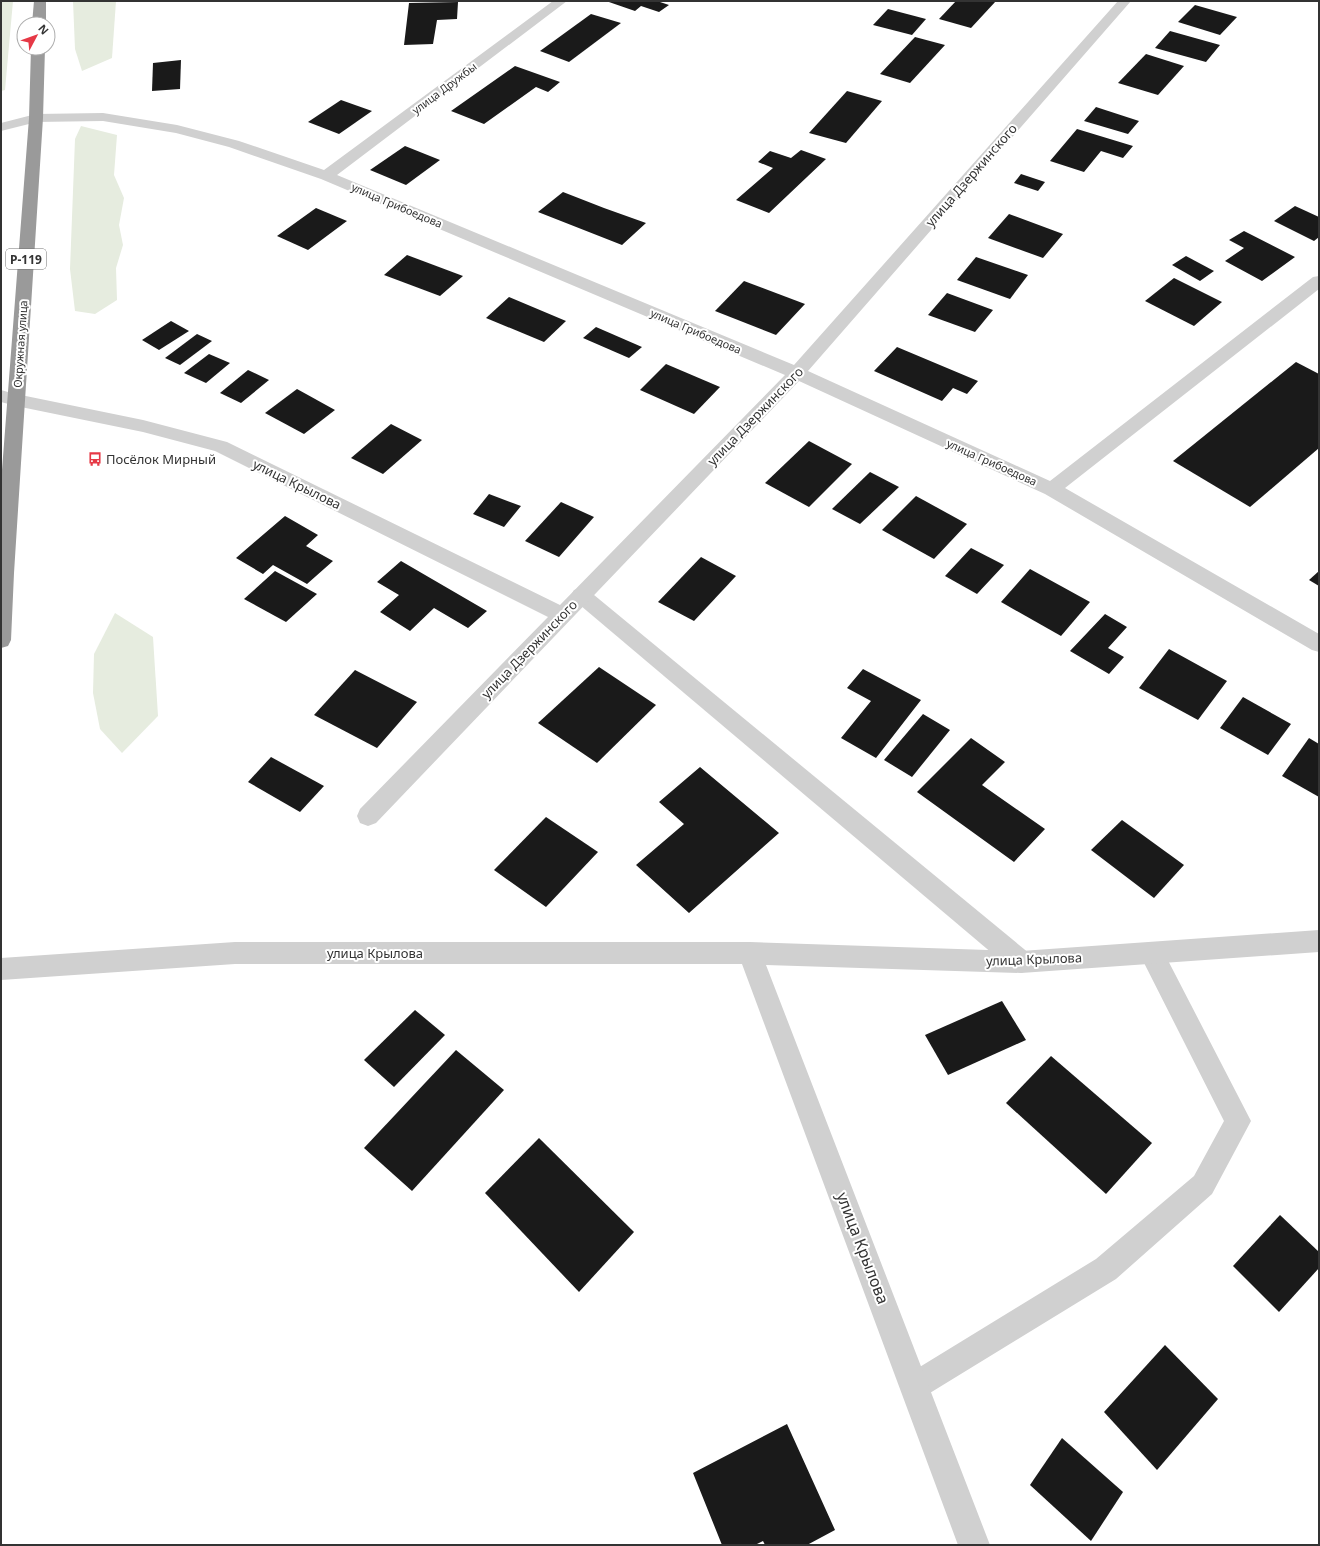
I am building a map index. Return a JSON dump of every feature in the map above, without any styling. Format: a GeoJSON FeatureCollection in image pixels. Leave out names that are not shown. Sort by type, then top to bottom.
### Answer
{"type":"FeatureCollection","features":[{"type":"Feature","properties":{"kind":"highway"},"geometry":{"type":"LineString","coordinates":[[39,16],[40,1]]}},
{"type":"Feature","properties":{"kind":"highway","name":"Окружная улица"},"geometry":{"type":"LineString","coordinates":[[1,640],[9,398],[36,118],[38,56]]}},
{"type":"Feature","properties":{"kind":"street","name":"улица Дружбы"},"geometry":{"type":"LineString","coordinates":[[326,176],[561,1]]}},
{"type":"Feature","properties":{"kind":"street","name":"улица Дзержинского"},"geometry":{"type":"LineString","coordinates":[[368,816],[561,614],[797,373],[1125,1]]}},
{"type":"Feature","properties":{"kind":"street","name":"улица Грибоедова"},"geometry":{"type":"LineString","coordinates":[[1,126],[36,118],[103,117],[177,129],[234,144],[326,176],[797,373],[1052,489],[1319,644]]}},
{"type":"Feature","properties":{"kind":"street"},"geometry":{"type":"LineString","coordinates":[[1052,489],[1319,281]]}},
{"type":"Feature","properties":{"kind":"street","name":"улица Крылова"},"geometry":{"type":"LineString","coordinates":[[9,398],[142,426],[221,446],[561,614]]}},
{"type":"Feature","properties":{"kind":"street"},"geometry":{"type":"LineString","coordinates":[[581,595],[1021,962]]}},
{"type":"Feature","properties":{"kind":"street","name":"улица Крылова"},"geometry":{"type":"LineString","coordinates":[[1,968],[235,953],[750,953],[1021,962],[1319,941]]}},
{"type":"Feature","properties":{"kind":"street","name":"улица Крылова"},"geometry":{"type":"LineString","coordinates":[[750,953],[974,1545]]}},
{"type":"Feature","properties":{"kind":"street"},"geometry":{"type":"LineString","coordinates":[[915,1386],[1106,1269],[1203,1185],[1238,1121],[1151,953]]}},
{"type":"Feature","properties":{"kind":"shaded area"},"geometry":{"type":"Polygon","coordinates":[[[1,1],[13,1],[5,90],[1,91],[1,1]]]}},
{"type":"Feature","properties":{"kind":"shaded area"},"geometry":{"type":"Polygon","coordinates":[[[73,1],[116,1],[112,58],[82,71],[75,49],[73,1]]]}},
{"type":"Feature","properties":{"kind":"shaded area"},"geometry":{"type":"Polygon","coordinates":[[[81,126],[117,135],[114,175],[124,198],[119,225],[123,245],[116,268],[117,300],[95,314],[75,311],[70,269],[75,139],[81,126]]]}},
{"type":"Feature","properties":{"kind":"shaded area"},"geometry":{"type":"Polygon","coordinates":[[[115,613],[153,637],[158,716],[122,753],[100,729],[93,693],[94,654],[115,613]]]}},
{"type":"Feature","properties":{"kind":"building"},"geometry":{"type":"Polygon","coordinates":[[[606,1],[657,1],[669,5],[659,12],[641,6],[635,11],[606,1]]]}},
{"type":"Feature","properties":{"kind":"building"},"geometry":{"type":"Polygon","coordinates":[[[956,1],[996,1],[971,28],[939,19],[956,1]]]}},
{"type":"Feature","properties":{"kind":"building"},"geometry":{"type":"Polygon","coordinates":[[[458,2],[457,19],[437,20],[433,44],[404,45],[409,3],[458,2]]]}},
{"type":"Feature","properties":{"kind":"building"},"geometry":{"type":"Polygon","coordinates":[[[1195,5],[1237,17],[1220,35],[1178,22],[1195,5]]]}},
{"type":"Feature","properties":{"kind":"building"},"geometry":{"type":"Polygon","coordinates":[[[888,9],[926,19],[912,35],[873,25],[888,9]]]}},
{"type":"Feature","properties":{"kind":"building"},"geometry":{"type":"Polygon","coordinates":[[[591,14],[621,23],[569,62],[540,51],[591,14]]]}},
{"type":"Feature","properties":{"kind":"building"},"geometry":{"type":"Polygon","coordinates":[[[1170,31],[1220,45],[1206,62],[1155,48],[1170,31]]]}},
{"type":"Feature","properties":{"kind":"building"},"geometry":{"type":"Polygon","coordinates":[[[915,37],[945,45],[910,83],[880,74],[915,37]]]}},
{"type":"Feature","properties":{"kind":"building"},"geometry":{"type":"Polygon","coordinates":[[[1146,54],[1184,66],[1158,95],[1118,83],[1146,54]]]}},
{"type":"Feature","properties":{"kind":"building"},"geometry":{"type":"Polygon","coordinates":[[[181,60],[180,89],[152,91],[153,63],[181,60]]]}},
{"type":"Feature","properties":{"kind":"building"},"geometry":{"type":"Polygon","coordinates":[[[515,66],[560,82],[548,92],[536,87],[484,124],[451,111],[515,66]]]}},
{"type":"Feature","properties":{"kind":"building"},"geometry":{"type":"Polygon","coordinates":[[[847,91],[882,101],[846,143],[809,133],[847,91]]]}},
{"type":"Feature","properties":{"kind":"building"},"geometry":{"type":"Polygon","coordinates":[[[341,100],[372,111],[339,134],[308,122],[341,100]]]}},
{"type":"Feature","properties":{"kind":"building"},"geometry":{"type":"Polygon","coordinates":[[[1096,107],[1139,121],[1128,134],[1084,121],[1096,107]]]}},
{"type":"Feature","properties":{"kind":"building"},"geometry":{"type":"Polygon","coordinates":[[[1077,129],[1133,146],[1123,158],[1101,151],[1084,172],[1050,161],[1077,129]]]}},
{"type":"Feature","properties":{"kind":"building"},"geometry":{"type":"Polygon","coordinates":[[[405,146],[440,160],[406,185],[370,170],[405,146]]]}},
{"type":"Feature","properties":{"kind":"building"},"geometry":{"type":"Polygon","coordinates":[[[801,150],[826,159],[769,213],[736,200],[773,168],[758,162],[770,151],[791,158],[801,150]]]}},
{"type":"Feature","properties":{"kind":"building"},"geometry":{"type":"Polygon","coordinates":[[[1021,174],[1045,182],[1038,191],[1014,183],[1021,174]]]}},
{"type":"Feature","properties":{"kind":"building"},"geometry":{"type":"Polygon","coordinates":[[[563,192],[646,223],[622,245],[538,212],[563,192]]]}},
{"type":"Feature","properties":{"kind":"building"},"geometry":{"type":"Polygon","coordinates":[[[1295,206],[1319,217],[1319,237],[1314,241],[1274,221],[1295,206]]]}},
{"type":"Feature","properties":{"kind":"building"},"geometry":{"type":"Polygon","coordinates":[[[316,208],[347,221],[308,250],[277,236],[316,208]]]}},
{"type":"Feature","properties":{"kind":"building"},"geometry":{"type":"Polygon","coordinates":[[[1009,214],[1063,234],[1043,258],[988,238],[1009,214]]]}},
{"type":"Feature","properties":{"kind":"building"},"geometry":{"type":"Polygon","coordinates":[[[1244,231],[1295,257],[1262,281],[1225,261],[1244,248],[1229,240],[1244,231]]]}},
{"type":"Feature","properties":{"kind":"building"},"geometry":{"type":"Polygon","coordinates":[[[407,255],[463,276],[440,296],[384,275],[407,255]]]}},
{"type":"Feature","properties":{"kind":"building"},"geometry":{"type":"Polygon","coordinates":[[[1186,256],[1214,271],[1200,281],[1172,265],[1186,256]]]}},
{"type":"Feature","properties":{"kind":"building"},"geometry":{"type":"Polygon","coordinates":[[[976,257],[1028,275],[1010,299],[957,280],[976,257]]]}},
{"type":"Feature","properties":{"kind":"building"},"geometry":{"type":"Polygon","coordinates":[[[1174,278],[1222,302],[1194,326],[1145,301],[1174,278]]]}},
{"type":"Feature","properties":{"kind":"building"},"geometry":{"type":"Polygon","coordinates":[[[744,281],[805,304],[776,335],[715,311],[744,281]]]}},
{"type":"Feature","properties":{"kind":"building"},"geometry":{"type":"Polygon","coordinates":[[[947,293],[993,310],[975,332],[928,315],[947,293]]]}},
{"type":"Feature","properties":{"kind":"building"},"geometry":{"type":"Polygon","coordinates":[[[509,297],[566,321],[544,342],[486,318],[509,297]]]}},
{"type":"Feature","properties":{"kind":"building"},"geometry":{"type":"Polygon","coordinates":[[[171,321],[189,331],[159,350],[142,340],[171,321]]]}},
{"type":"Feature","properties":{"kind":"building"},"geometry":{"type":"Polygon","coordinates":[[[596,327],[642,347],[629,358],[583,338],[596,327]]]}},
{"type":"Feature","properties":{"kind":"building"},"geometry":{"type":"Polygon","coordinates":[[[197,334],[212,341],[180,365],[165,358],[197,334]]]}},
{"type":"Feature","properties":{"kind":"building"},"geometry":{"type":"Polygon","coordinates":[[[897,347],[978,381],[967,394],[953,388],[942,401],[874,371],[897,347]]]}},
{"type":"Feature","properties":{"kind":"building"},"geometry":{"type":"Polygon","coordinates":[[[209,354],[230,363],[206,383],[184,373],[209,354]]]}},
{"type":"Feature","properties":{"kind":"building"},"geometry":{"type":"Polygon","coordinates":[[[1296,362],[1319,374],[1319,448],[1250,507],[1173,461],[1296,362]]]}},
{"type":"Feature","properties":{"kind":"building"},"geometry":{"type":"Polygon","coordinates":[[[666,364],[720,387],[694,414],[640,390],[666,364]]]}},
{"type":"Feature","properties":{"kind":"building"},"geometry":{"type":"Polygon","coordinates":[[[248,370],[269,380],[241,403],[220,393],[248,370]]]}},
{"type":"Feature","properties":{"kind":"building"},"geometry":{"type":"Polygon","coordinates":[[[297,389],[335,410],[304,434],[265,413],[297,389]]]}},
{"type":"Feature","properties":{"kind":"building"},"geometry":{"type":"Polygon","coordinates":[[[391,424],[422,440],[383,474],[351,458],[391,424]]]}},
{"type":"Feature","properties":{"kind":"building"},"geometry":{"type":"Polygon","coordinates":[[[809,441],[852,464],[809,507],[765,483],[809,441]]]}},
{"type":"Feature","properties":{"kind":"building"},"geometry":{"type":"Polygon","coordinates":[[[870,472],[899,487],[860,524],[832,509],[870,472]]]}},
{"type":"Feature","properties":{"kind":"building"},"geometry":{"type":"Polygon","coordinates":[[[489,494],[521,506],[504,527],[473,514],[489,494]]]}},
{"type":"Feature","properties":{"kind":"building"},"geometry":{"type":"Polygon","coordinates":[[[916,496],[967,524],[934,559],[882,530],[916,496]]]}},
{"type":"Feature","properties":{"kind":"building"},"geometry":{"type":"Polygon","coordinates":[[[561,502],[594,517],[559,557],[525,541],[561,502]]]}},
{"type":"Feature","properties":{"kind":"building"},"geometry":{"type":"Polygon","coordinates":[[[285,516],[318,535],[306,546],[333,561],[307,584],[273,565],[263,574],[236,558],[285,516]]]}},
{"type":"Feature","properties":{"kind":"building"},"geometry":{"type":"Polygon","coordinates":[[[971,548],[1004,565],[977,594],[945,576],[971,548]]]}},
{"type":"Feature","properties":{"kind":"building"},"geometry":{"type":"Polygon","coordinates":[[[701,557],[736,576],[694,621],[658,602],[701,557]]]}},
{"type":"Feature","properties":{"kind":"building"},"geometry":{"type":"Polygon","coordinates":[[[401,561],[487,611],[468,628],[434,608],[410,631],[380,612],[399,595],[377,582],[401,561]]]}},
{"type":"Feature","properties":{"kind":"building"},"geometry":{"type":"Polygon","coordinates":[[[1030,569],[1090,602],[1061,636],[1001,602],[1030,569]]]}},
{"type":"Feature","properties":{"kind":"building"},"geometry":{"type":"Polygon","coordinates":[[[275,571],[317,594],[286,622],[244,599],[275,571]]]}},
{"type":"Feature","properties":{"kind":"building"},"geometry":{"type":"Polygon","coordinates":[[[1319,571],[1319,586],[1309,580],[1319,571]]]}},
{"type":"Feature","properties":{"kind":"building"},"geometry":{"type":"Polygon","coordinates":[[[1105,614],[1127,627],[1108,648],[1124,657],[1109,674],[1070,651],[1105,614]]]}},
{"type":"Feature","properties":{"kind":"building"},"geometry":{"type":"Polygon","coordinates":[[[1169,649],[1227,681],[1198,720],[1139,688],[1169,649]]]}},
{"type":"Feature","properties":{"kind":"building"},"geometry":{"type":"Polygon","coordinates":[[[599,667],[656,705],[597,763],[538,723],[599,667]]]}},
{"type":"Feature","properties":{"kind":"building"},"geometry":{"type":"Polygon","coordinates":[[[863,669],[921,700],[876,758],[841,738],[871,701],[847,688],[863,669]]]}},
{"type":"Feature","properties":{"kind":"building"},"geometry":{"type":"Polygon","coordinates":[[[355,670],[417,702],[377,748],[314,715],[355,670]]]}},
{"type":"Feature","properties":{"kind":"building"},"geometry":{"type":"Polygon","coordinates":[[[1243,697],[1291,724],[1268,755],[1220,728],[1243,697]]]}},
{"type":"Feature","properties":{"kind":"building"},"geometry":{"type":"Polygon","coordinates":[[[923,714],[950,730],[912,777],[884,760],[923,714]]]}},
{"type":"Feature","properties":{"kind":"building"},"geometry":{"type":"Polygon","coordinates":[[[971,738],[1005,762],[982,785],[1045,829],[1014,862],[917,792],[971,738]]]}},
{"type":"Feature","properties":{"kind":"building"},"geometry":{"type":"Polygon","coordinates":[[[1309,738],[1319,744],[1319,797],[1282,776],[1309,738]]]}},
{"type":"Feature","properties":{"kind":"building"},"geometry":{"type":"Polygon","coordinates":[[[271,757],[324,786],[300,812],[248,782],[271,757]]]}},
{"type":"Feature","properties":{"kind":"building"},"geometry":{"type":"Polygon","coordinates":[[[700,767],[779,833],[689,913],[636,865],[684,824],[659,802],[700,767]]]}},
{"type":"Feature","properties":{"kind":"building"},"geometry":{"type":"Polygon","coordinates":[[[546,817],[598,852],[546,907],[494,870],[546,817]]]}},
{"type":"Feature","properties":{"kind":"building"},"geometry":{"type":"Polygon","coordinates":[[[1122,820],[1184,865],[1154,898],[1091,850],[1122,820]]]}},
{"type":"Feature","properties":{"kind":"building"},"geometry":{"type":"Polygon","coordinates":[[[1002,1001],[1026,1040],[948,1075],[925,1035],[1002,1001]]]}},
{"type":"Feature","properties":{"kind":"building"},"geometry":{"type":"Polygon","coordinates":[[[415,1010],[445,1035],[394,1087],[364,1060],[415,1010]]]}},
{"type":"Feature","properties":{"kind":"building"},"geometry":{"type":"Polygon","coordinates":[[[456,1050],[504,1090],[412,1191],[364,1148],[456,1050]]]}},
{"type":"Feature","properties":{"kind":"building"},"geometry":{"type":"Polygon","coordinates":[[[1051,1056],[1152,1143],[1106,1194],[1006,1103],[1051,1056]]]}},
{"type":"Feature","properties":{"kind":"building"},"geometry":{"type":"Polygon","coordinates":[[[539,1138],[634,1232],[579,1292],[485,1193],[539,1138]]]}},
{"type":"Feature","properties":{"kind":"building"},"geometry":{"type":"Polygon","coordinates":[[[1280,1215],[1319,1252],[1319,1268],[1279,1312],[1233,1266],[1280,1215]]]}},
{"type":"Feature","properties":{"kind":"building"},"geometry":{"type":"Polygon","coordinates":[[[1165,1345],[1218,1399],[1157,1470],[1104,1412],[1165,1345]]]}},
{"type":"Feature","properties":{"kind":"building"},"geometry":{"type":"Polygon","coordinates":[[[787,1424],[835,1530],[807,1545],[765,1545],[763,1541],[755,1545],[722,1545],[693,1473],[787,1424]]]}},
{"type":"Feature","properties":{"kind":"building"},"geometry":{"type":"Polygon","coordinates":[[[1062,1438],[1123,1492],[1091,1541],[1030,1485],[1062,1438]]]}},
{"type":"Feature","properties":{"kind":"place","name":"Посёлок Мирный"},"geometry":{"type":"Point","coordinates":[95,459]}}]}
